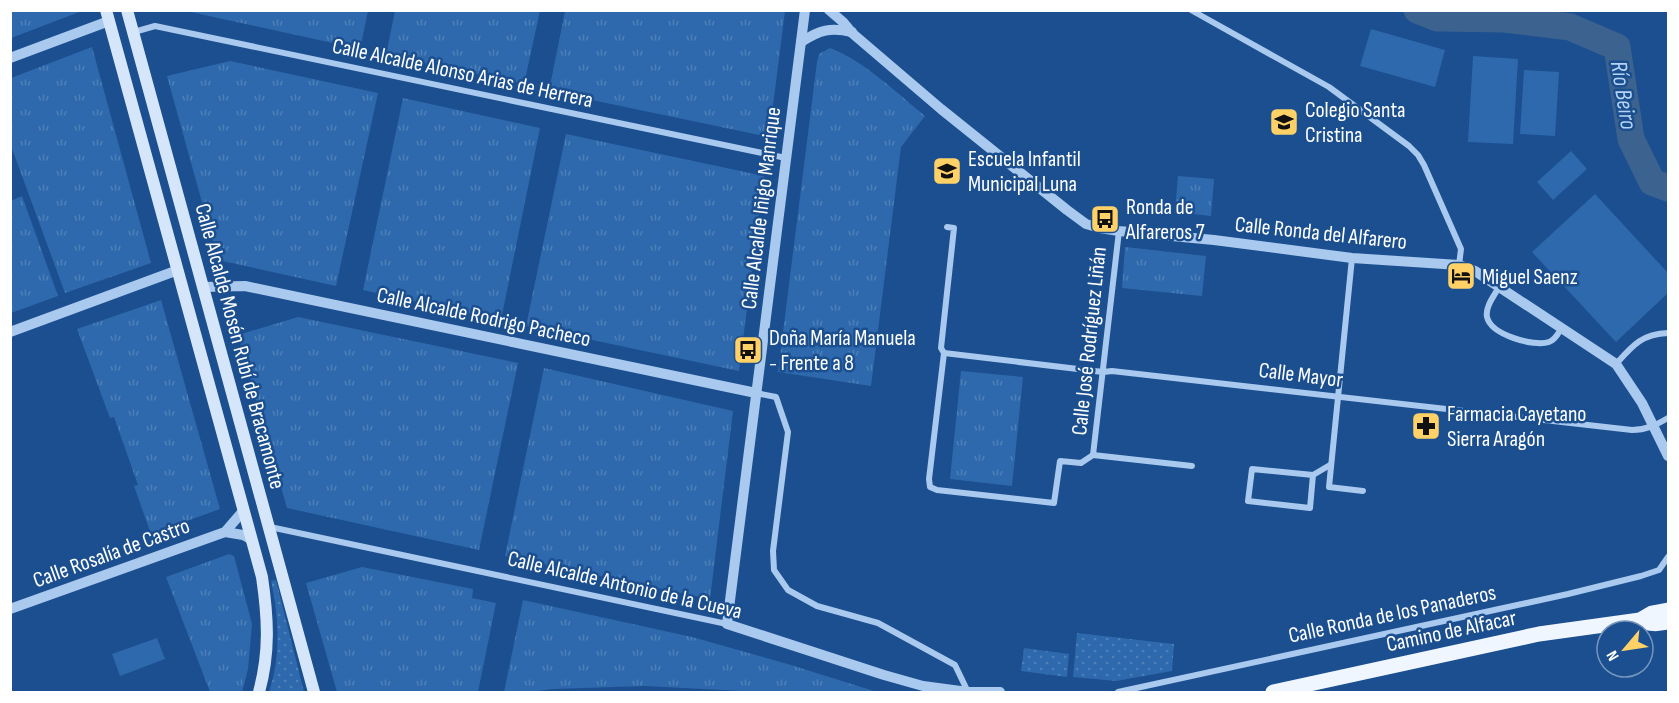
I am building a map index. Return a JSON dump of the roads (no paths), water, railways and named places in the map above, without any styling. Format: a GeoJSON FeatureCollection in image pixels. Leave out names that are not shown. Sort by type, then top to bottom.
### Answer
{"type":"FeatureCollection","features":[{"type":"Feature","properties":{"kind":"main road","name":"Calle Alcalde Mosén Rubí de Bracamonte"},"geometry":{"type":"LineString","coordinates":[[127,10],[314,693]]}},
{"type":"Feature","properties":{"kind":"main road","name":"Calle Alcalde Mosén Rubí de Bracamonte"},"geometry":{"type":"LineString","coordinates":[[108,16],[262,577],[268,639],[260,693]]}},
{"type":"Feature","properties":{"kind":"main road","name":"Camino de Alfacar"},"geometry":{"type":"LineString","coordinates":[[1642,619],[1652,613],[1668,610]]}},
{"type":"Feature","properties":{"kind":"main road","name":"Camino de Alfacar"},"geometry":{"type":"LineString","coordinates":[[1274,693],[1539,634],[1595,626]]}},
{"type":"Feature","properties":{"kind":"street","name":"Calle Alcalde Iñigo Manrique"},"geometry":{"type":"LineString","coordinates":[[727,624],[805,10]]}},
{"type":"Feature","properties":{"kind":"street","name":"Calle Ronda del Alfarero"},"geometry":{"type":"LineString","coordinates":[[829,10],[852,33],[941,109],[1086,224],[1119,231],[1214,240],[1352,258],[1459,265]]}},
{"type":"Feature","properties":{"kind":"street"},"geometry":{"type":"LineString","coordinates":[[1191,10],[1329,87],[1409,146],[1424,165],[1461,249],[1459,265],[1475,271],[1616,364],[1642,403],[1668,456]]}},
{"type":"Feature","properties":{"kind":"street"},"geometry":{"type":"LineString","coordinates":[[10,58],[108,16]]}},
{"type":"Feature","properties":{"kind":"street","name":"Calle Alcalde Alonso Arias de Herrera"},"geometry":{"type":"LineString","coordinates":[[133,32],[155,26],[786,158]]}},
{"type":"Feature","properties":{"kind":"street"},"geometry":{"type":"LineString","coordinates":[[801,42],[825,30],[838,29],[852,33]]}},
{"type":"Feature","properties":{"kind":"street"},"geometry":{"type":"LineString","coordinates":[[951,228],[941,348],[944,353],[930,487],[937,490],[1054,503],[1060,461],[1081,463],[1094,455],[1192,465]]}},
{"type":"Feature","properties":{"kind":"street","name":"Calle José Rodríguez Liñán"},"geometry":{"type":"LineString","coordinates":[[1094,455],[1119,231]]}},
{"type":"Feature","properties":{"kind":"street"},"geometry":{"type":"LineString","coordinates":[[1352,258],[1329,487],[1363,491]]}},
{"type":"Feature","properties":{"kind":"street"},"geometry":{"type":"LineString","coordinates":[[10,332],[178,270]]}},
{"type":"Feature","properties":{"kind":"street","name":"Calle Alcalde Rodrigo Pacheco"},"geometry":{"type":"LineString","coordinates":[[203,287],[245,286],[756,393]]}},
{"type":"Feature","properties":{"kind":"street"},"geometry":{"type":"LineString","coordinates":[[1499,287],[1488,307],[1487,317],[1491,324],[1510,338],[1547,343],[1553,340],[1561,328]]}},
{"type":"Feature","properties":{"kind":"street"},"geometry":{"type":"LineString","coordinates":[[1616,364],[1633,345],[1645,336],[1668,333]]}},
{"type":"Feature","properties":{"kind":"street","name":"Calle Mayor"},"geometry":{"type":"LineString","coordinates":[[944,353],[1632,430],[1654,426]]}},
{"type":"Feature","properties":{"kind":"street"},"geometry":{"type":"LineString","coordinates":[[756,393],[776,397],[788,432],[773,551],[774,570],[788,590],[817,606],[878,623],[955,665],[968,692],[1000,693]]}},
{"type":"Feature","properties":{"kind":"street"},"geometry":{"type":"LineString","coordinates":[[1654,426],[1668,418]]}},
{"type":"Feature","properties":{"kind":"street"},"geometry":{"type":"LineString","coordinates":[[1313,475],[1310,508],[1248,501],[1252,469],[1313,475],[1330,465]]}},
{"type":"Feature","properties":{"kind":"street","name":"Calle Rosalía de Castro"},"geometry":{"type":"LineString","coordinates":[[225,532],[244,510]]}},
{"type":"Feature","properties":{"kind":"street","name":"Calle Alcalde Antonio de la Cueva"},"geometry":{"type":"LineString","coordinates":[[269,527],[727,624],[884,675],[923,686],[968,692]]}},
{"type":"Feature","properties":{"kind":"street","name":"Calle Rosalía de Castro"},"geometry":{"type":"LineString","coordinates":[[10,609],[225,532],[243,535],[252,540]]}},
{"type":"Feature","properties":{"kind":"street","name":"Calle Ronda de los Panaderos"},"geometry":{"type":"LineString","coordinates":[[1118,693],[1641,576],[1659,570],[1668,557]]}},
{"type":"Feature","properties":{"kind":"waterway","name":"Río Beiro"},"geometry":{"type":"LineString","coordinates":[[1417,10],[1437,18],[1504,19],[1570,27],[1617,47],[1631,139],[1652,182],[1668,188]]}},
{"type":"Feature","properties":{"kind":"place","name":"Colegio Santa Cristina"},"geometry":{"type":"Point","coordinates":[1284,122]}},
{"type":"Feature","properties":{"kind":"place","name":"Escuela Infantil Municipal Luna"},"geometry":{"type":"Point","coordinates":[947,171]}},
{"type":"Feature","properties":{"kind":"place","name":"Ronda de Alfareros 7"},"geometry":{"type":"Point","coordinates":[1105,219]}},
{"type":"Feature","properties":{"kind":"place","name":"Miguel Saenz"},"geometry":{"type":"Point","coordinates":[1461,276]}},
{"type":"Feature","properties":{"kind":"place","name":"Doña María Manuela - Frente a 8"},"geometry":{"type":"Point","coordinates":[748,350]}},
{"type":"Feature","properties":{"kind":"place","name":"Farmacia Cayetano Sierra Aragón"},"geometry":{"type":"Point","coordinates":[1426,426]}}]}
